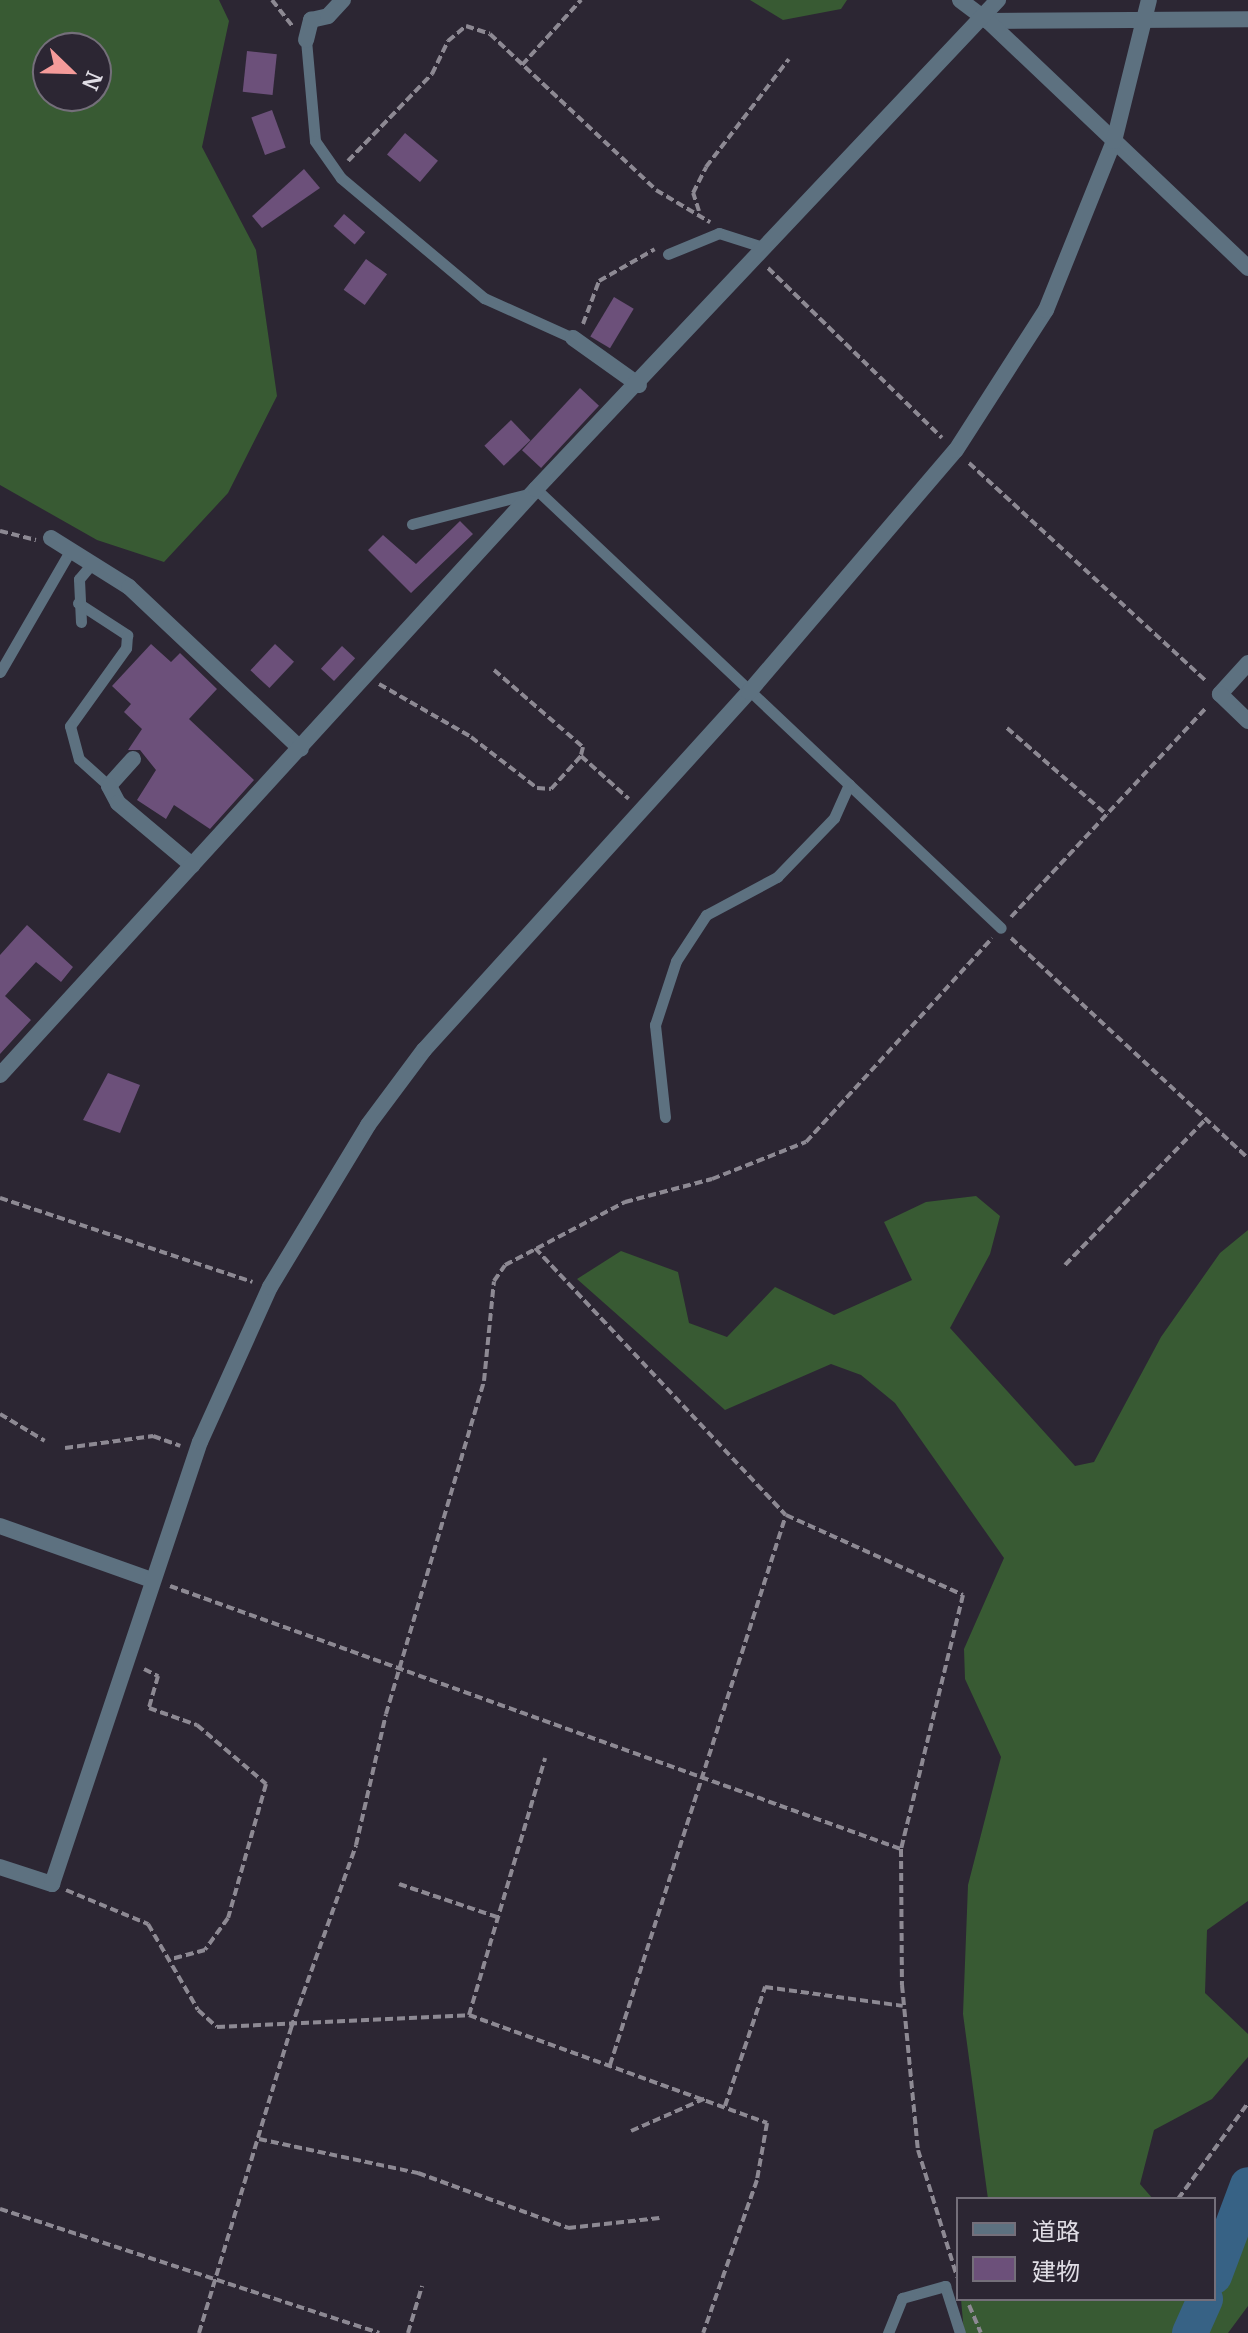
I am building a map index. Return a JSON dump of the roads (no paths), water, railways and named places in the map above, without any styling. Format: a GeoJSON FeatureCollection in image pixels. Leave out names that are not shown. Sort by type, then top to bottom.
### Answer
{"type":"FeatureCollection","features":[{"type":"Feature","properties":{"kind":"street"},"geometry":{"type":"LineString","coordinates":[[306,40],[311,20],[328,16],[343,0]]}},
{"type":"Feature","properties":{"kind":"street"},"geometry":{"type":"LineString","coordinates":[[960,0],[986,19],[1248,268]]}},
{"type":"Feature","properties":{"kind":"street"},"geometry":{"type":"LineString","coordinates":[[0,1075],[534,491],[639,385],[986,19],[998,0]]}},
{"type":"Feature","properties":{"kind":"street"},"geometry":{"type":"LineString","coordinates":[[0,1867],[52,1884],[196,1453],[270,1287],[368,1125],[424,1050],[749,692],[956,450],[1046,310],[1114,141],[1147,20],[1149,0]]}},
{"type":"Feature","properties":{"kind":"street"},"geometry":{"type":"LineString","coordinates":[[986,19],[1248,19]]}},
{"type":"Feature","properties":{"kind":"street"},"geometry":{"type":"LineString","coordinates":[[573,338],[639,385]]}},
{"type":"Feature","properties":{"kind":"street"},"geometry":{"type":"LineString","coordinates":[[51,538],[69,553],[129,587],[301,749]]}},
{"type":"Feature","properties":{"kind":"street"},"geometry":{"type":"LineString","coordinates":[[1248,663],[1220,694],[1248,721]]}},
{"type":"Feature","properties":{"kind":"street"},"geometry":{"type":"LineString","coordinates":[[133,759],[109,786],[118,803],[192,865]]}},
{"type":"Feature","properties":{"kind":"street"},"geometry":{"type":"LineString","coordinates":[[0,1526],[152,1580]]}},
{"type":"Feature","properties":{"kind":"lane"},"geometry":{"type":"LineString","coordinates":[[306,40],[315,141],[337,173],[484,298],[573,338]]}},
{"type":"Feature","properties":{"kind":"lane"},"geometry":{"type":"LineString","coordinates":[[668,254],[719,233],[762,252]]}},
{"type":"Feature","properties":{"kind":"lane"},"geometry":{"type":"LineString","coordinates":[[412,524],[524,490],[534,491],[1001,928]]}},
{"type":"Feature","properties":{"kind":"lane"},"geometry":{"type":"LineString","coordinates":[[0,672],[69,553]]}},
{"type":"Feature","properties":{"kind":"lane"},"geometry":{"type":"LineString","coordinates":[[81,622],[79,579],[90,566]]}},
{"type":"Feature","properties":{"kind":"lane"},"geometry":{"type":"LineString","coordinates":[[78,603],[127,635],[126,648],[70,726],[79,759],[109,786]]}},
{"type":"Feature","properties":{"kind":"lane"},"geometry":{"type":"LineString","coordinates":[[665,1117],[655,1025],[676,961],[706,915],[777,877],[834,818],[849,784]]}},
{"type":"Feature","properties":{"kind":"lane"},"geometry":{"type":"LineString","coordinates":[[888,2333],[902,2298],[945,2286],[960,2333]]}},
{"type":"Feature","properties":{"kind":"waterway"},"geometry":{"type":"LineString","coordinates":[[1216,2271],[1248,2185]]}},
{"type":"Feature","properties":{"kind":"waterway"},"geometry":{"type":"LineString","coordinates":[[1190,2333],[1204,2301]]}}]}
